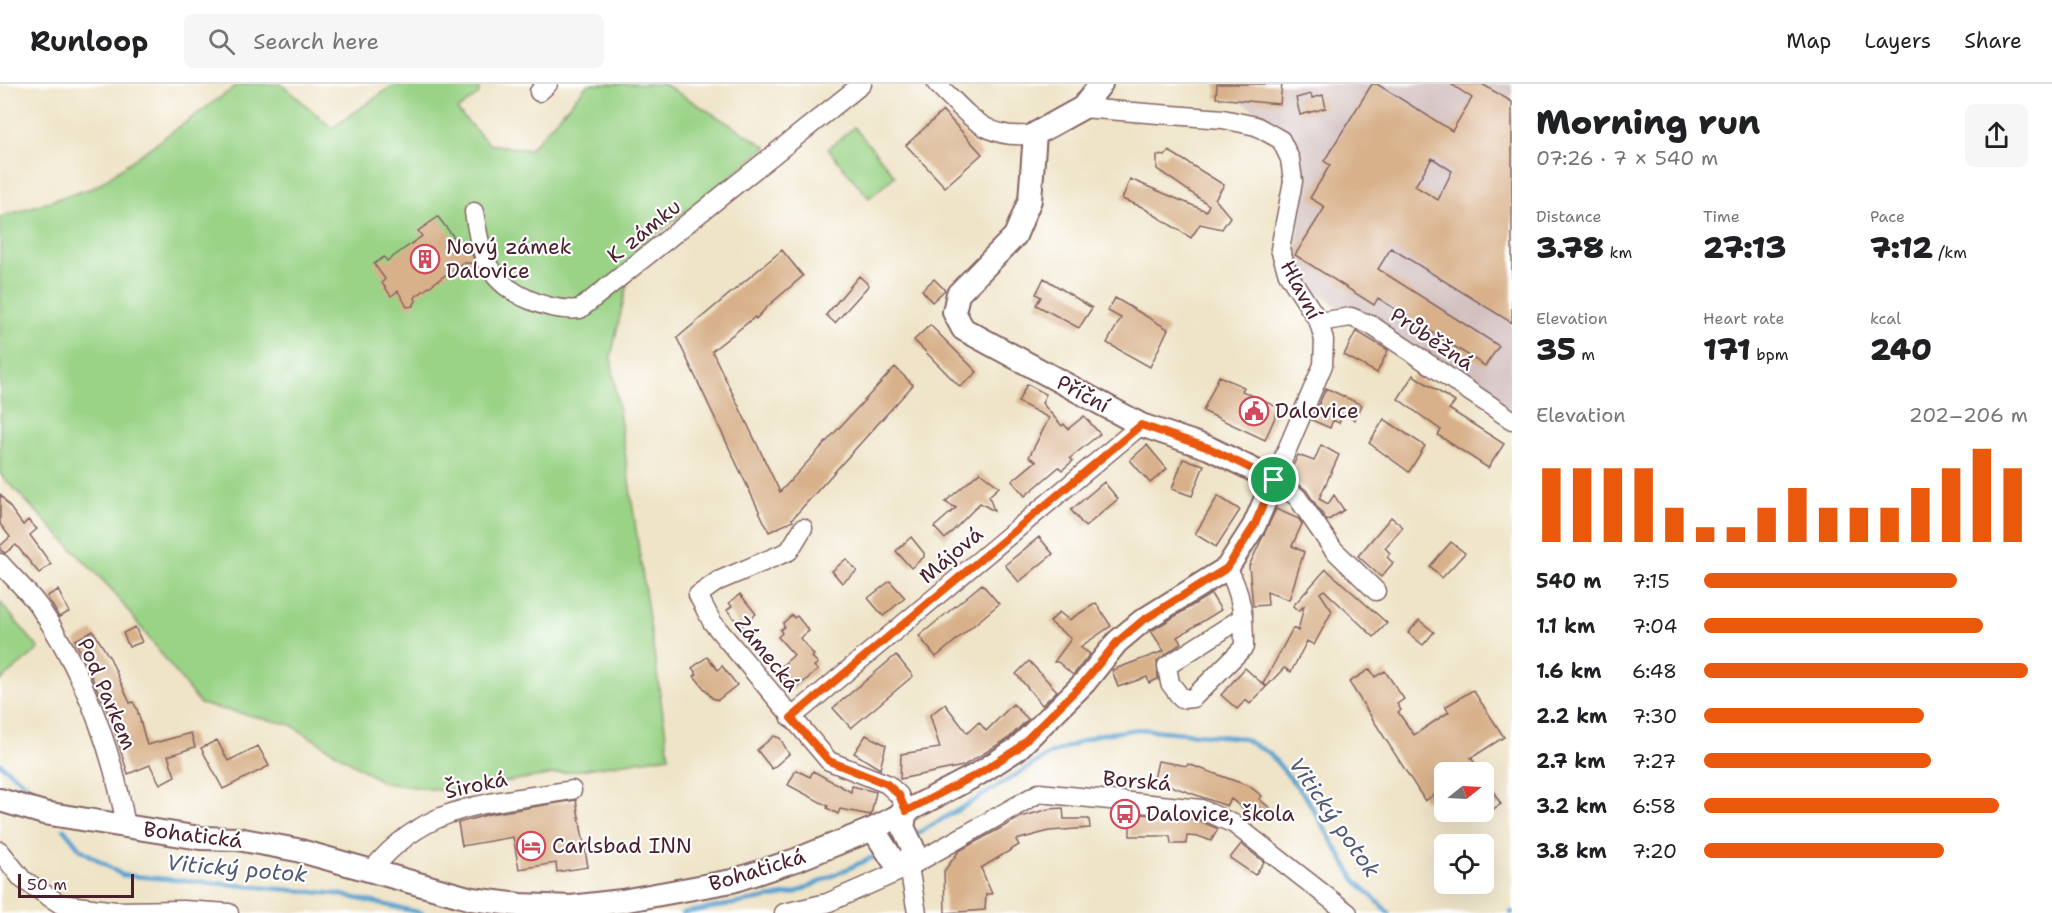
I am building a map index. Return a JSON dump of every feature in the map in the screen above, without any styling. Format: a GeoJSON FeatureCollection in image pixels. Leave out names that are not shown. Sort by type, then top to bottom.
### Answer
{"type":"FeatureCollection","features":[{"type":"Feature","properties":{"kind":"street","name":"K zámku"},"geometry":{"type":"LineString","coordinates":[[474,212],[479,240],[489,267],[501,280],[520,295],[543,305],[565,310],[580,309],[862,84]]}},
{"type":"Feature","properties":{"kind":"street"},"geometry":{"type":"LineString","coordinates":[[937,84],[972,118],[991,132],[1015,137],[1035,134],[1082,108],[1101,84]]}},
{"type":"Feature","properties":{"kind":"street","name":"Hlavní"},"geometry":{"type":"LineString","coordinates":[[904,819],[1017,749],[1084,682],[1117,642],[1142,621],[1227,568],[1254,526],[1323,365],[1324,340],[1319,322],[1288,274],[1280,249],[1293,181],[1290,159],[1281,140],[1256,126],[1223,119],[1082,108]]}},
{"type":"Feature","properties":{"kind":"street","name":"Příční"},"geometry":{"type":"LineString","coordinates":[[1035,134],[1030,200],[1015,236],[958,294],[954,312],[963,329],[1141,425],[1209,448],[1274,480],[1297,496],[1333,549],[1376,591]]}},
{"type":"Feature","properties":{"kind":"street","name":"Průběžná"},"geometry":{"type":"LineString","coordinates":[[1319,322],[1351,317],[1371,325],[1512,420]]}},
{"type":"Feature","properties":{"kind":"street","name":"Májová"},"geometry":{"type":"LineString","coordinates":[[791,718],[1141,425]]}},
{"type":"Feature","properties":{"kind":"street","name":"Zámecká"},"geometry":{"type":"LineString","coordinates":[[803,528],[789,551],[718,580],[698,595],[712,622],[829,761],[887,784],[899,795],[904,819]]}},
{"type":"Feature","properties":{"kind":"street","name":"Pod Parkem"},"geometry":{"type":"LineString","coordinates":[[0,563],[38,606],[72,661],[92,706],[118,780],[126,826]]}},
{"type":"Feature","properties":{"kind":"street"},"geometry":{"type":"LineString","coordinates":[[1227,568],[1238,589],[1243,617],[1244,647],[1193,698],[1182,699],[1174,692],[1167,675],[1167,666],[1243,617]]}},
{"type":"Feature","properties":{"kind":"street","name":"Široká"},"geometry":{"type":"LineString","coordinates":[[372,870],[392,846],[430,820],[447,813],[572,790]]}},
{"type":"Feature","properties":{"kind":"street","name":"Borská"},"geometry":{"type":"LineString","coordinates":[[784,913],[827,903],[905,858],[1039,793],[1201,809],[1234,824],[1348,913]]}},
{"type":"Feature","properties":{"kind":"street","name":"Bohatická"},"geometry":{"type":"LineString","coordinates":[[0,800],[44,813],[200,838],[238,839],[297,850],[472,899],[520,905],[571,907],[622,901],[732,881],[877,834],[904,819]]}},
{"type":"Feature","properties":{"kind":"street"},"geometry":{"type":"LineString","coordinates":[[904,819],[905,858],[918,913]]}},
{"type":"Feature","properties":{"kind":"street"},"geometry":{"type":"LineString","coordinates":[[877,834],[905,858]]}},
{"type":"Feature","properties":{"kind":"street"},"geometry":{"type":"LineString","coordinates":[[0,852],[22,879],[60,904],[116,911],[229,913]]}},
{"type":"Feature","properties":{"kind":"shaded area"},"geometry":{"type":"Polygon","coordinates":[[[1213,84],[1512,84],[1512,412],[1318,294],[1295,255],[1304,196],[1292,134],[1213,84]]]}},
{"type":"Feature","properties":{"kind":"green space"},"geometry":{"type":"Polygon","coordinates":[[[239,84],[282,84],[332,128],[395,84],[478,84],[479,94],[457,110],[489,144],[529,150],[588,84],[664,84],[767,147],[634,252],[611,357],[669,756],[446,791],[384,783],[291,725],[200,704],[111,589],[0,474],[0,217],[95,187],[239,84]]]}},
{"type":"Feature","properties":{"kind":"green space"},"geometry":{"type":"Polygon","coordinates":[[[854,127],[895,176],[869,198],[828,149],[854,127]]]}},
{"type":"Feature","properties":{"kind":"green space"},"geometry":{"type":"Polygon","coordinates":[[[0,602],[39,649],[0,681],[0,602]]]}},
{"type":"Feature","properties":{"kind":"building"},"geometry":{"type":"Polygon","coordinates":[[[1217,84],[1282,84],[1280,104],[1216,98],[1217,84]]]}},
{"type":"Feature","properties":{"kind":"building"},"geometry":{"type":"Polygon","coordinates":[[[1372,84],[1377,84],[1452,131],[1472,98],[1451,84],[1482,84],[1512,102],[1512,323],[1391,248],[1378,269],[1499,346],[1485,366],[1378,298],[1374,305],[1295,255],[1325,207],[1310,198],[1330,165],[1324,161],[1372,84]],[[1432,158],[1415,186],[1438,200],[1452,171],[1432,158]]]}},
{"type":"Feature","properties":{"kind":"building"},"geometry":{"type":"Polygon","coordinates":[[[1311,94],[1312,98],[1323,95],[1326,108],[1300,115],[1296,98],[1311,94]]]}},
{"type":"Feature","properties":{"kind":"building"},"geometry":{"type":"Polygon","coordinates":[[[943,111],[982,154],[945,187],[906,145],[943,111]]]}},
{"type":"Feature","properties":{"kind":"building"},"geometry":{"type":"Polygon","coordinates":[[[1169,151],[1224,185],[1215,199],[1230,217],[1222,229],[1200,224],[1191,238],[1142,207],[1122,199],[1130,179],[1206,211],[1209,205],[1157,169],[1157,155],[1165,156],[1169,151]]]}},
{"type":"Feature","properties":{"kind":"building","name":"Nový zámek Dalovice"},"geometry":{"type":"Polygon","coordinates":[[[438,217],[463,249],[470,248],[475,263],[462,263],[415,297],[416,301],[413,306],[407,307],[398,291],[391,296],[382,283],[385,279],[374,264],[384,257],[387,261],[422,236],[418,231],[438,217]]]}},
{"type":"Feature","properties":{"kind":"building"},"geometry":{"type":"Polygon","coordinates":[[[782,250],[803,276],[756,319],[755,317],[712,351],[780,492],[895,367],[913,385],[792,519],[793,521],[769,532],[677,338],[782,250]]]}},
{"type":"Feature","properties":{"kind":"building"},"geometry":{"type":"Polygon","coordinates":[[[859,276],[869,285],[835,323],[826,315],[859,276]]]}},
{"type":"Feature","properties":{"kind":"building"},"geometry":{"type":"Polygon","coordinates":[[[1044,278],[1092,308],[1079,328],[1036,305],[1041,297],[1036,294],[1044,278]]]}},
{"type":"Feature","properties":{"kind":"building"},"geometry":{"type":"Polygon","coordinates":[[[934,279],[945,290],[932,302],[922,290],[934,279]]]}},
{"type":"Feature","properties":{"kind":"building"},"geometry":{"type":"Polygon","coordinates":[[[1115,298],[1168,329],[1150,367],[1107,343],[1121,318],[1108,311],[1115,298]]]}},
{"type":"Feature","properties":{"kind":"building"},"geometry":{"type":"Polygon","coordinates":[[[930,325],[977,372],[960,387],[914,340],[930,325]]]}},
{"type":"Feature","properties":{"kind":"building"},"geometry":{"type":"Polygon","coordinates":[[[1356,331],[1388,350],[1377,373],[1344,355],[1356,331]]]}},
{"type":"Feature","properties":{"kind":"building"},"geometry":{"type":"Polygon","coordinates":[[[1413,375],[1455,402],[1449,409],[1504,444],[1488,468],[1438,435],[1441,430],[1398,399],[1413,375]]]}},
{"type":"Feature","properties":{"kind":"building"},"geometry":{"type":"Polygon","coordinates":[[[1219,376],[1244,387],[1242,391],[1279,408],[1265,440],[1203,411],[1219,376]]]}},
{"type":"Feature","properties":{"kind":"building"},"geometry":{"type":"Polygon","coordinates":[[[1027,384],[1046,394],[1042,403],[1062,426],[1064,424],[1068,429],[1084,416],[1100,434],[1070,458],[1073,461],[1062,470],[1059,467],[1025,496],[1012,481],[1036,461],[1029,457],[1049,418],[1018,402],[1027,384]]]}},
{"type":"Feature","properties":{"kind":"building"},"geometry":{"type":"Polygon","coordinates":[[[1326,388],[1362,405],[1355,420],[1343,414],[1339,423],[1333,420],[1330,428],[1312,420],[1326,388]]]}},
{"type":"Feature","properties":{"kind":"building"},"geometry":{"type":"Polygon","coordinates":[[[1384,419],[1425,446],[1409,472],[1369,443],[1384,419]]]}},
{"type":"Feature","properties":{"kind":"building"},"geometry":{"type":"Polygon","coordinates":[[[1147,445],[1167,469],[1150,483],[1130,460],[1147,445]]]}},
{"type":"Feature","properties":{"kind":"building"},"geometry":{"type":"Polygon","coordinates":[[[1321,445],[1339,455],[1319,499],[1328,504],[1334,495],[1344,510],[1327,521],[1306,490],[1288,476],[1298,455],[1314,461],[1321,445]]]}},
{"type":"Feature","properties":{"kind":"building"},"geometry":{"type":"Polygon","coordinates":[[[1183,459],[1204,465],[1192,496],[1172,489],[1183,459]]]}},
{"type":"Feature","properties":{"kind":"building"},"geometry":{"type":"Polygon","coordinates":[[[980,472],[999,487],[989,496],[994,511],[980,503],[945,539],[934,527],[956,508],[945,502],[980,472]]]}},
{"type":"Feature","properties":{"kind":"building"},"geometry":{"type":"Polygon","coordinates":[[[1104,482],[1118,499],[1085,527],[1071,510],[1104,482]]]}},
{"type":"Feature","properties":{"kind":"building"},"geometry":{"type":"Polygon","coordinates":[[[0,494],[23,525],[28,520],[37,529],[30,535],[51,564],[39,573],[16,545],[5,553],[0,550],[0,546],[10,537],[0,524],[0,494]]]}},
{"type":"Feature","properties":{"kind":"building"},"geometry":{"type":"Polygon","coordinates":[[[1218,496],[1240,510],[1216,547],[1195,534],[1218,496]]]}},
{"type":"Feature","properties":{"kind":"building"},"geometry":{"type":"Polygon","coordinates":[[[1276,509],[1299,519],[1302,524],[1292,546],[1304,552],[1289,600],[1267,592],[1268,605],[1253,606],[1249,566],[1276,509]]]}},
{"type":"Feature","properties":{"kind":"building"},"geometry":{"type":"Polygon","coordinates":[[[1391,517],[1403,527],[1385,548],[1390,553],[1387,557],[1393,563],[1381,577],[1358,556],[1391,517]]]}},
{"type":"Feature","properties":{"kind":"building"},"geometry":{"type":"Polygon","coordinates":[[[911,537],[924,553],[924,557],[911,568],[896,551],[911,537]]]}},
{"type":"Feature","properties":{"kind":"building"},"geometry":{"type":"Polygon","coordinates":[[[1039,537],[1053,554],[1019,582],[1005,565],[1039,537]]]}},
{"type":"Feature","properties":{"kind":"building"},"geometry":{"type":"Polygon","coordinates":[[[1451,542],[1465,553],[1442,578],[1430,566],[1451,542]]]}},
{"type":"Feature","properties":{"kind":"building"},"geometry":{"type":"Polygon","coordinates":[[[846,559],[857,571],[842,583],[832,571],[846,559]]]}},
{"type":"Feature","properties":{"kind":"building"},"geometry":{"type":"Polygon","coordinates":[[[1326,569],[1387,623],[1374,637],[1324,590],[1320,593],[1332,611],[1314,645],[1307,641],[1291,672],[1284,668],[1267,686],[1263,684],[1293,628],[1298,631],[1304,606],[1298,611],[1293,606],[1326,569]]]}},
{"type":"Feature","properties":{"kind":"building"},"geometry":{"type":"Polygon","coordinates":[[[890,581],[905,598],[883,616],[868,598],[890,581]]]}},
{"type":"Feature","properties":{"kind":"building"},"geometry":{"type":"Polygon","coordinates":[[[982,584],[999,604],[936,657],[919,636],[982,584]]]}},
{"type":"Feature","properties":{"kind":"building"},"geometry":{"type":"Polygon","coordinates":[[[58,590],[69,612],[59,617],[47,596],[58,590]]]}},
{"type":"Feature","properties":{"kind":"building"},"geometry":{"type":"Polygon","coordinates":[[[740,594],[756,614],[741,627],[727,610],[732,606],[729,603],[740,594]]]}},
{"type":"Feature","properties":{"kind":"building"},"geometry":{"type":"Polygon","coordinates":[[[1211,594],[1221,610],[1177,637],[1181,643],[1157,661],[1158,679],[1149,683],[1147,677],[1118,687],[1112,670],[1164,651],[1151,631],[1211,594]]]}},
{"type":"Feature","properties":{"kind":"building"},"geometry":{"type":"Polygon","coordinates":[[[1096,603],[1111,626],[1080,647],[1090,654],[1073,675],[1058,662],[1054,662],[1071,639],[1050,622],[1059,612],[1069,620],[1096,603]]]}},
{"type":"Feature","properties":{"kind":"building"},"geometry":{"type":"Polygon","coordinates":[[[792,615],[794,618],[797,616],[809,631],[800,638],[818,663],[814,666],[818,670],[794,690],[778,669],[794,655],[778,637],[782,633],[780,630],[784,627],[783,623],[792,615]]]}},
{"type":"Feature","properties":{"kind":"building"},"geometry":{"type":"Polygon","coordinates":[[[1419,620],[1434,632],[1423,645],[1408,633],[1419,620]]]}},
{"type":"Feature","properties":{"kind":"building"},"geometry":{"type":"Polygon","coordinates":[[[135,627],[142,642],[129,647],[123,633],[135,627]]]}},
{"type":"Feature","properties":{"kind":"building"},"geometry":{"type":"Polygon","coordinates":[[[93,631],[110,658],[130,703],[133,702],[137,709],[147,745],[191,733],[195,747],[168,756],[175,776],[160,784],[150,765],[128,774],[111,720],[75,640],[93,631]]]}},
{"type":"Feature","properties":{"kind":"building"},"geometry":{"type":"Polygon","coordinates":[[[896,655],[913,676],[851,728],[833,708],[896,655]]]}},
{"type":"Feature","properties":{"kind":"building"},"geometry":{"type":"Polygon","coordinates":[[[707,657],[718,670],[722,666],[737,685],[718,700],[712,698],[694,676],[697,674],[692,668],[707,657]]]}},
{"type":"Feature","properties":{"kind":"building"},"geometry":{"type":"Polygon","coordinates":[[[1029,661],[1057,691],[1042,705],[1016,674],[1029,661]]]}},
{"type":"Feature","properties":{"kind":"building"},"geometry":{"type":"Polygon","coordinates":[[[1245,668],[1266,687],[1250,704],[1246,700],[1237,709],[1221,695],[1245,668]]]}},
{"type":"Feature","properties":{"kind":"building"},"geometry":{"type":"Polygon","coordinates":[[[1370,669],[1375,677],[1385,671],[1404,699],[1397,704],[1401,710],[1398,712],[1414,735],[1449,712],[1445,707],[1473,690],[1504,737],[1471,758],[1474,762],[1434,762],[1434,795],[1425,801],[1349,682],[1370,669]]]}},
{"type":"Feature","properties":{"kind":"building"},"geometry":{"type":"Polygon","coordinates":[[[945,704],[967,733],[979,722],[986,731],[1013,704],[1028,719],[1009,738],[963,766],[900,779],[901,754],[940,748],[930,715],[945,704]]]}},
{"type":"Feature","properties":{"kind":"building"},"geometry":{"type":"Polygon","coordinates":[[[866,735],[886,745],[880,769],[854,753],[866,735]]]}},
{"type":"Feature","properties":{"kind":"building"},"geometry":{"type":"Polygon","coordinates":[[[774,736],[780,738],[789,754],[772,769],[757,750],[774,736]]]}},
{"type":"Feature","properties":{"kind":"building"},"geometry":{"type":"Polygon","coordinates":[[[217,740],[228,761],[258,746],[269,766],[223,789],[201,748],[217,740]]]}},
{"type":"Feature","properties":{"kind":"building"},"geometry":{"type":"Polygon","coordinates":[[[1158,761],[1187,766],[1188,764],[1249,786],[1262,796],[1259,799],[1271,809],[1264,819],[1250,814],[1231,799],[1227,806],[1165,784],[1164,781],[1154,779],[1158,761]]]}},
{"type":"Feature","properties":{"kind":"building"},"geometry":{"type":"Polygon","coordinates":[[[796,770],[810,777],[813,771],[851,792],[852,786],[876,792],[871,815],[840,809],[838,814],[827,808],[828,806],[788,785],[796,770]]]}},
{"type":"Feature","properties":{"kind":"building"},"geometry":{"type":"Polygon","coordinates":[[[1494,793],[1501,804],[1494,809],[1494,793]]]}},
{"type":"Feature","properties":{"kind":"building"},"geometry":{"type":"Polygon","coordinates":[[[576,800],[588,867],[557,872],[556,863],[519,869],[513,837],[462,846],[458,823],[490,814],[576,800]]]}},
{"type":"Feature","properties":{"kind":"building"},"geometry":{"type":"Polygon","coordinates":[[[1063,808],[1064,819],[1089,819],[1090,828],[1049,831],[1016,840],[1019,845],[981,868],[992,894],[986,894],[985,910],[945,913],[944,871],[959,851],[1021,817],[1049,809],[1063,808]]]}},
{"type":"Feature","properties":{"kind":"building"},"geometry":{"type":"Polygon","coordinates":[[[1142,814],[1198,820],[1218,829],[1211,841],[1201,837],[1187,836],[1186,844],[1171,844],[1170,836],[1130,836],[1130,815],[1142,814]]]}},
{"type":"Feature","properties":{"kind":"building"},"geometry":{"type":"Polygon","coordinates":[[[1241,844],[1264,862],[1255,875],[1230,858],[1241,844]]]}},
{"type":"Feature","properties":{"kind":"waterway","name":"Vitický potok"},"geometry":{"type":"LineString","coordinates":[[913,836],[1050,754],[1097,735],[1139,729],[1242,738],[1269,753],[1306,797],[1355,880],[1389,913]]}},
{"type":"Feature","properties":{"kind":"waterway","name":"Vitický potok"},"geometry":{"type":"LineString","coordinates":[[0,764],[41,796]]}},
{"type":"Feature","properties":{"kind":"waterway","name":"Vitický potok"},"geometry":{"type":"LineString","coordinates":[[64,829],[80,849],[122,875],[337,894],[422,913]]}},
{"type":"Feature","properties":{"kind":"waterway","name":"Vitický potok"},"geometry":{"type":"LineString","coordinates":[[683,913],[795,893],[882,853]]}},
{"type":"Feature","properties":{"kind":"place","name":"Nový zámek Dalovice"},"geometry":{"type":"Point","coordinates":[425,259]}},
{"type":"Feature","properties":{"kind":"place","name":"Dalovice"},"geometry":{"type":"Point","coordinates":[1254,411]}},
{"type":"Feature","properties":{"kind":"place","name":"Dalovice, škola"},"geometry":{"type":"Point","coordinates":[1125,814]}},
{"type":"Feature","properties":{"kind":"place","name":"Carlsbad INN"},"geometry":{"type":"Point","coordinates":[531,846]}},
{"type":"Feature","properties":{"kind":"route"},"geometry":{"type":"LineString","coordinates":[[1141,425],[1209,448],[1260,471],[1274,480],[1254,526],[1227,568],[1142,621],[1117,642],[1052,717],[1017,749],[978,774],[906,811],[899,795],[887,784],[829,761],[791,718],[1141,425]]}}]}
